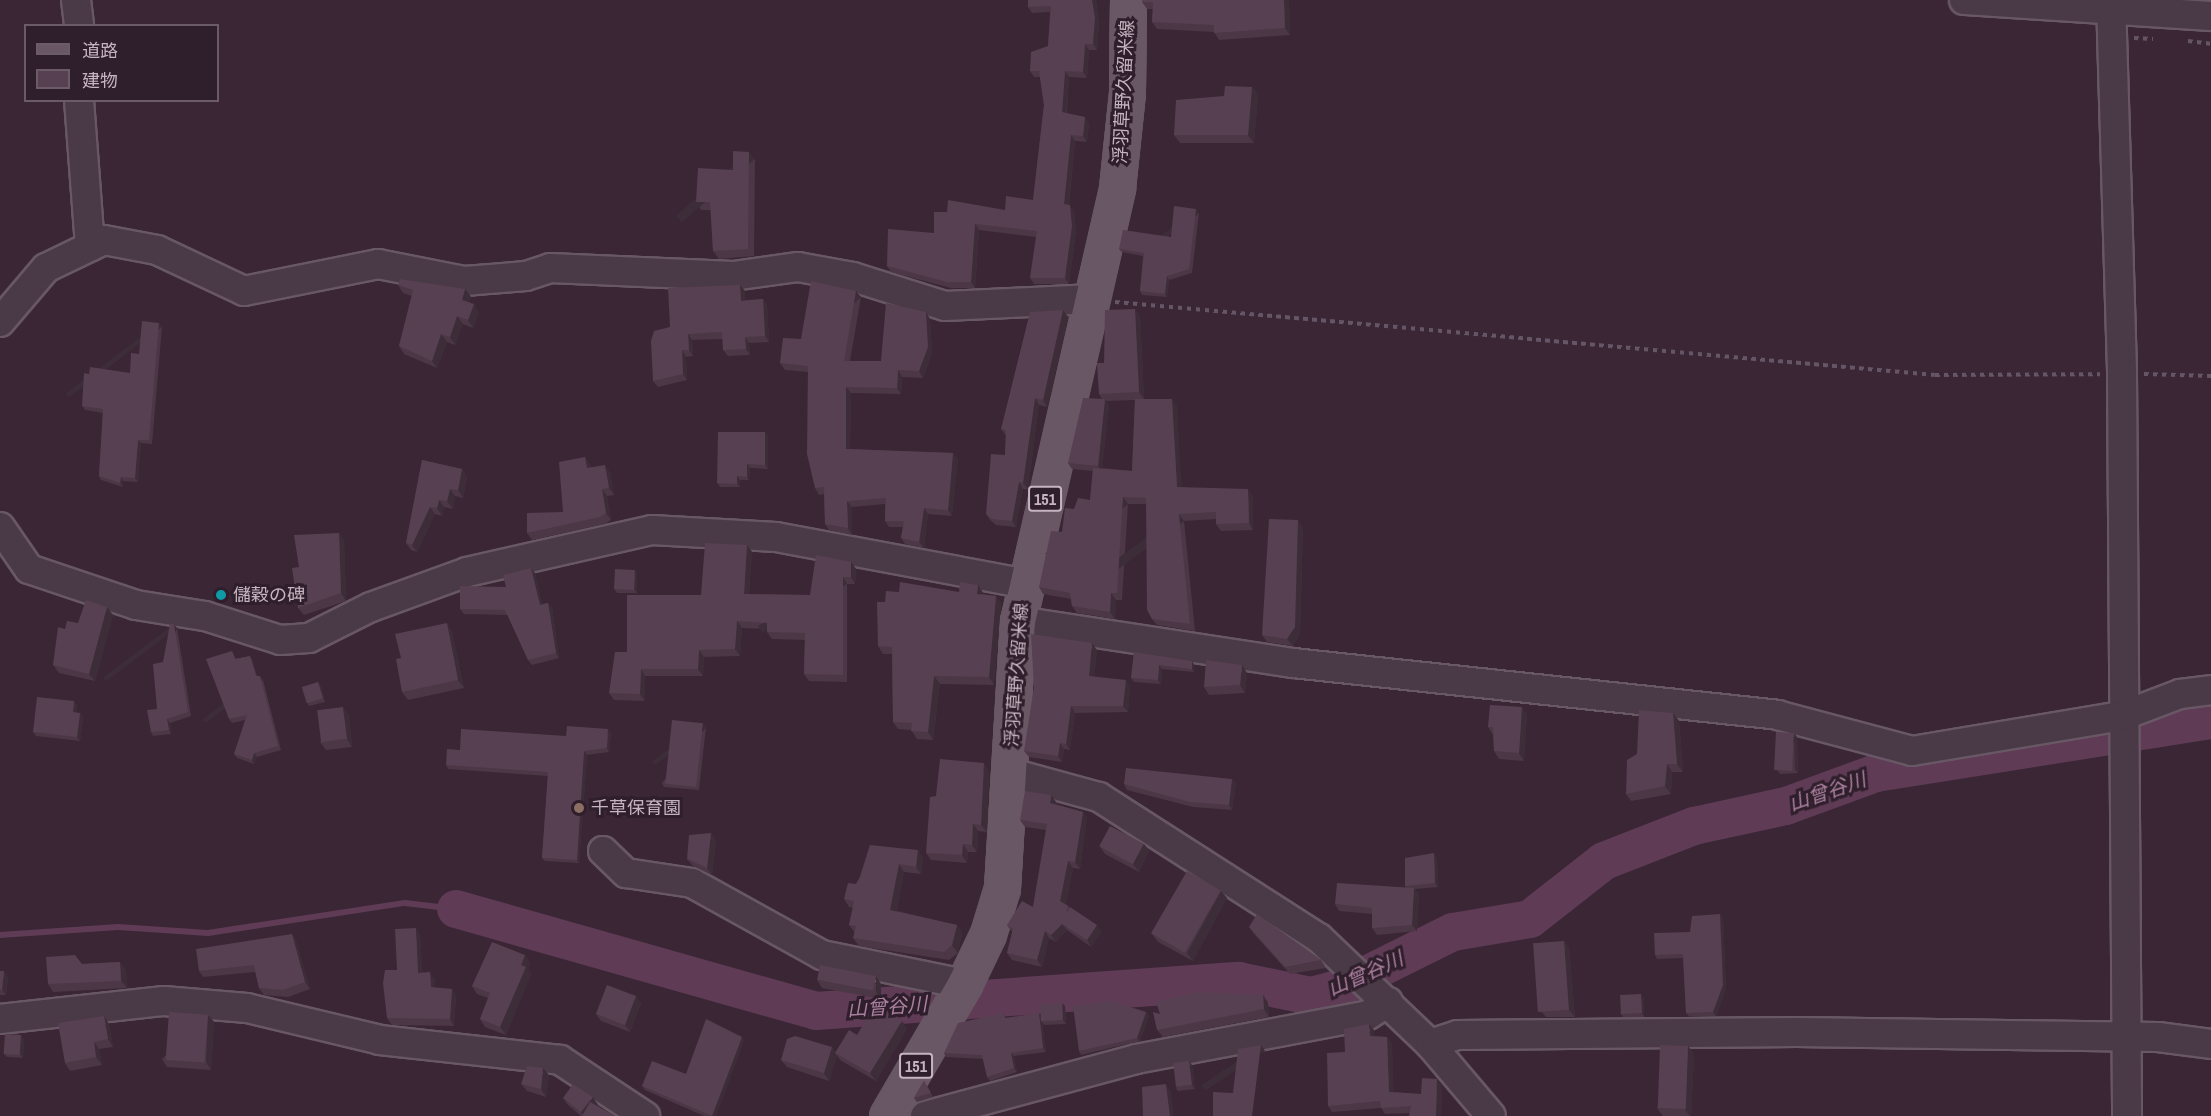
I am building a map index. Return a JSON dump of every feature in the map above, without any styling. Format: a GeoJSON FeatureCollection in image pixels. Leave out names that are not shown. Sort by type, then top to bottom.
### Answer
{"type":"FeatureCollection","features":[{"type":"Feature","properties":{"kind":"main road","name":"浮羽草野久留米線"},"geometry":{"type":"LineString","coordinates":[[889,1116],[956,998],[988,934],[1002,888],[1011,773],[1018,621],[1094,299],[1123,157],[1128,0]]}},
{"type":"Feature","properties":{"kind":"street"},"geometry":{"type":"LineString","coordinates":[[76,0],[79,24]]}},
{"type":"Feature","properties":{"kind":"street"},"geometry":{"type":"LineString","coordinates":[[1964,0],[2111,17],[2211,16]]}},
{"type":"Feature","properties":{"kind":"street"},"geometry":{"type":"LineString","coordinates":[[2111,17],[2122,373],[2122,726],[2127,1116]]}},
{"type":"Feature","properties":{"kind":"street"},"geometry":{"type":"LineString","coordinates":[[80,102],[90,247]]}},
{"type":"Feature","properties":{"kind":"street"},"geometry":{"type":"LineString","coordinates":[[0,322],[46,268],[104,240],[157,250],[244,291],[378,264],[465,281],[526,276],[550,267],[733,276],[798,267],[853,277],[945,306],[1094,299]]}},
{"type":"Feature","properties":{"kind":"street"},"geometry":{"type":"LineString","coordinates":[[0,527],[29,569],[136,605],[205,616],[280,640],[309,639],[371,607],[467,572],[652,530],[776,537],[1026,584]]}},
{"type":"Feature","properties":{"kind":"street"},"geometry":{"type":"LineString","coordinates":[[1018,621],[1293,663],[1777,716],[1899,750],[2122,726],[2180,694],[2211,690]]}},
{"type":"Feature","properties":{"kind":"street"},"geometry":{"type":"LineString","coordinates":[[1011,773],[1100,797],[1282,912],[1371,985],[1430,1044],[1491,1116]]}},
{"type":"Feature","properties":{"kind":"street"},"geometry":{"type":"LineString","coordinates":[[603,851],[626,873],[692,883],[822,955],[956,998]]}},
{"type":"Feature","properties":{"kind":"street"},"geometry":{"type":"LineString","coordinates":[[925,1116],[1136,1059],[1368,1015],[1371,985]]}},
{"type":"Feature","properties":{"kind":"street"},"geometry":{"type":"LineString","coordinates":[[0,1019],[164,1001],[247,1008],[380,1040],[560,1060],[645,1116]]}},
{"type":"Feature","properties":{"kind":"street"},"geometry":{"type":"LineString","coordinates":[[1430,1044],[1470,1035],[2126,1036],[2211,1044]]}},
{"type":"Feature","properties":{"kind":"path"},"geometry":{"type":"LineString","coordinates":[[2111,17],[2164,39]]}},
{"type":"Feature","properties":{"kind":"path"},"geometry":{"type":"LineString","coordinates":[[2183,40],[2211,44]]}},
{"type":"Feature","properties":{"kind":"path"},"geometry":{"type":"LineString","coordinates":[[1094,299],[1935,375],[2122,373],[2211,376]]}},
{"type":"Feature","properties":{"kind":"building"},"geometry":{"type":"Polygon","coordinates":[[[1028,0],[1092,0],[1095,18],[1093,44],[1085,44],[1083,72],[1065,71],[1062,112],[1085,117],[1083,136],[1071,135],[1064,204],[1070,205],[1072,226],[1065,278],[1030,278],[1037,231],[975,224],[971,282],[947,282],[887,266],[888,229],[934,233],[934,212],[947,212],[948,200],[1005,210],[1006,196],[1033,200],[1044,105],[1039,71],[1030,71],[1031,52],[1048,46],[1051,6],[1028,7],[1028,0]]]}},
{"type":"Feature","properties":{"kind":"building"},"geometry":{"type":"Polygon","coordinates":[[[1142,0],[1284,0],[1285,28],[1214,33],[1214,25],[1152,22],[1153,2],[1142,2],[1142,0]]]}},
{"type":"Feature","properties":{"kind":"building"},"geometry":{"type":"Polygon","coordinates":[[[1225,86],[1252,87],[1248,135],[1174,135],[1176,100],[1224,96],[1225,86]]]}},
{"type":"Feature","properties":{"kind":"building"},"geometry":{"type":"Polygon","coordinates":[[[733,151],[749,152],[748,249],[713,251],[710,202],[696,202],[698,168],[733,170],[733,151]]]}},
{"type":"Feature","properties":{"kind":"building"},"geometry":{"type":"Polygon","coordinates":[[[1174,206],[1196,209],[1189,269],[1167,276],[1165,294],[1140,291],[1144,253],[1119,249],[1123,230],[1171,237],[1174,206]]]}},
{"type":"Feature","properties":{"kind":"building"},"geometry":{"type":"Polygon","coordinates":[[[400,279],[465,289],[462,300],[474,304],[468,320],[457,316],[450,337],[441,334],[432,361],[399,346],[413,290],[398,285],[400,279]]]}},
{"type":"Feature","properties":{"kind":"building"},"geometry":{"type":"Polygon","coordinates":[[[811,281],[856,291],[844,361],[881,361],[886,303],[926,312],[928,347],[919,371],[898,370],[897,388],[846,387],[846,449],[953,453],[948,510],[924,508],[919,542],[901,538],[904,521],[885,521],[886,498],[847,501],[848,528],[825,524],[824,487],[815,488],[807,454],[808,366],[780,363],[783,338],[801,339],[811,281]]]}},
{"type":"Feature","properties":{"kind":"building"},"geometry":{"type":"Polygon","coordinates":[[[740,285],[741,301],[763,299],[765,336],[745,337],[746,349],[723,350],[722,332],[688,334],[689,350],[682,350],[683,374],[653,381],[651,341],[654,331],[670,327],[668,288],[740,285]]]}},
{"type":"Feature","properties":{"kind":"building"},"geometry":{"type":"Polygon","coordinates":[[[1135,309],[1139,392],[1099,394],[1097,363],[1104,363],[1105,310],[1135,309]]]}},
{"type":"Feature","properties":{"kind":"building"},"geometry":{"type":"Polygon","coordinates":[[[1063,310],[1043,400],[1035,398],[1023,483],[1019,482],[1012,521],[992,519],[986,514],[991,454],[1005,455],[1006,430],[1001,429],[1030,312],[1063,310]]]}},
{"type":"Feature","properties":{"kind":"building"},"geometry":{"type":"Polygon","coordinates":[[[142,321],[159,323],[149,440],[138,440],[135,478],[121,477],[120,483],[99,476],[103,409],[82,406],[84,373],[89,374],[90,367],[130,373],[131,353],[139,354],[142,321]]]}},
{"type":"Feature","properties":{"kind":"building"},"geometry":{"type":"Polygon","coordinates":[[[1083,398],[1105,399],[1098,466],[1068,463],[1083,398]]]}},
{"type":"Feature","properties":{"kind":"building"},"geometry":{"type":"Polygon","coordinates":[[[1135,399],[1172,399],[1177,487],[1248,489],[1249,523],[1216,524],[1216,512],[1179,514],[1190,624],[1152,619],[1147,610],[1146,498],[1123,497],[1117,593],[1111,593],[1110,612],[1072,606],[1070,593],[1039,587],[1051,531],[1062,532],[1065,508],[1074,509],[1078,498],[1090,500],[1093,468],[1132,471],[1135,399]]]}},
{"type":"Feature","properties":{"kind":"building"},"geometry":{"type":"Polygon","coordinates":[[[718,432],[765,432],[765,465],[747,464],[747,477],[737,476],[737,484],[717,483],[718,432]]]}},
{"type":"Feature","properties":{"kind":"building"},"geometry":{"type":"Polygon","coordinates":[[[585,457],[587,468],[605,465],[609,488],[602,489],[606,513],[600,517],[527,533],[527,513],[563,512],[559,462],[585,457]]]}},
{"type":"Feature","properties":{"kind":"building"},"geometry":{"type":"Polygon","coordinates":[[[422,460],[462,469],[458,490],[450,489],[447,501],[439,500],[437,508],[430,507],[412,545],[406,543],[422,460]]]}},
{"type":"Feature","properties":{"kind":"building"},"geometry":{"type":"Polygon","coordinates":[[[1269,519],[1298,520],[1295,627],[1287,639],[1262,635],[1269,519]]]}},
{"type":"Feature","properties":{"kind":"building"},"geometry":{"type":"Polygon","coordinates":[[[339,533],[341,593],[298,608],[292,568],[299,567],[294,535],[339,533]]]}},
{"type":"Feature","properties":{"kind":"building"},"geometry":{"type":"Polygon","coordinates":[[[705,543],[747,545],[744,594],[810,595],[816,555],[851,562],[851,577],[843,577],[843,675],[804,674],[805,633],[767,632],[767,623],[737,621],[735,649],[699,650],[698,669],[641,669],[640,694],[609,693],[615,652],[627,652],[627,595],[701,595],[705,543]]]}},
{"type":"Feature","properties":{"kind":"building"},"geometry":{"type":"Polygon","coordinates":[[[531,568],[540,605],[548,603],[556,653],[528,660],[505,610],[460,609],[460,586],[506,587],[503,575],[531,568]]]}},
{"type":"Feature","properties":{"kind":"building"},"geometry":{"type":"Polygon","coordinates":[[[615,569],[635,570],[634,590],[614,589],[615,569]]]}},
{"type":"Feature","properties":{"kind":"building"},"geometry":{"type":"Polygon","coordinates":[[[900,582],[959,592],[960,582],[978,585],[977,594],[996,596],[989,677],[934,676],[928,732],[911,731],[912,723],[893,722],[892,647],[878,646],[877,602],[885,602],[886,591],[899,592],[900,582]]]}},
{"type":"Feature","properties":{"kind":"building"},"geometry":{"type":"Polygon","coordinates":[[[86,600],[107,607],[89,674],[53,665],[58,627],[65,629],[67,621],[78,623],[86,600]]]}},
{"type":"Feature","properties":{"kind":"building"},"geometry":{"type":"Polygon","coordinates":[[[447,623],[458,680],[402,692],[396,659],[401,658],[395,634],[447,623]]]}},
{"type":"Feature","properties":{"kind":"building"},"geometry":{"type":"Polygon","coordinates":[[[170,624],[174,624],[188,712],[167,719],[169,730],[151,732],[147,710],[157,709],[153,664],[163,662],[170,624]]]}},
{"type":"Feature","properties":{"kind":"building"},"geometry":{"type":"Polygon","coordinates":[[[1031,634],[1092,643],[1089,676],[1126,680],[1123,706],[1071,706],[1066,744],[1060,743],[1058,756],[1024,751],[1034,687],[1031,634]]]}},
{"type":"Feature","properties":{"kind":"building"},"geometry":{"type":"Polygon","coordinates":[[[232,651],[235,659],[250,656],[256,676],[260,676],[278,746],[254,753],[252,760],[234,754],[247,715],[229,719],[206,659],[232,651]]]}},
{"type":"Feature","properties":{"kind":"building"},"geometry":{"type":"Polygon","coordinates":[[[1134,652],[1192,661],[1192,669],[1159,665],[1158,680],[1131,678],[1134,652]]]}},
{"type":"Feature","properties":{"kind":"building"},"geometry":{"type":"Polygon","coordinates":[[[1206,660],[1242,665],[1240,685],[1204,687],[1206,660]]]}},
{"type":"Feature","properties":{"kind":"building"},"geometry":{"type":"Polygon","coordinates":[[[318,682],[323,698],[307,703],[302,687],[318,682]]]}},
{"type":"Feature","properties":{"kind":"building"},"geometry":{"type":"Polygon","coordinates":[[[37,697],[74,701],[73,712],[80,713],[77,737],[33,732],[37,697]]]}},
{"type":"Feature","properties":{"kind":"building"},"geometry":{"type":"Polygon","coordinates":[[[1490,705],[1522,707],[1519,753],[1494,751],[1493,727],[1488,727],[1490,705]]]}},
{"type":"Feature","properties":{"kind":"building"},"geometry":{"type":"Polygon","coordinates":[[[343,707],[347,739],[321,742],[317,710],[343,707]]]}},
{"type":"Feature","properties":{"kind":"building"},"geometry":{"type":"Polygon","coordinates":[[[1639,710],[1673,713],[1677,764],[1667,764],[1665,786],[1626,794],[1627,760],[1637,754],[1639,710]]]}},
{"type":"Feature","properties":{"kind":"building"},"geometry":{"type":"Polygon","coordinates":[[[672,720],[703,723],[696,787],[665,784],[672,720]]]}},
{"type":"Feature","properties":{"kind":"building","name":"千草保育園"},"geometry":{"type":"Polygon","coordinates":[[[567,726],[608,729],[607,748],[584,751],[577,860],[542,858],[548,772],[446,765],[447,749],[460,750],[461,729],[566,736],[567,726]]]}},
{"type":"Feature","properties":{"kind":"building"},"geometry":{"type":"Polygon","coordinates":[[[1776,732],[1794,733],[1792,771],[1774,770],[1776,732]]]}},
{"type":"Feature","properties":{"kind":"building"},"geometry":{"type":"Polygon","coordinates":[[[940,759],[984,763],[981,825],[973,824],[972,845],[963,844],[962,855],[926,853],[930,797],[936,796],[940,759]]]}},
{"type":"Feature","properties":{"kind":"building"},"geometry":{"type":"Polygon","coordinates":[[[1126,768],[1232,779],[1229,805],[1190,802],[1124,784],[1126,768]]]}},
{"type":"Feature","properties":{"kind":"building"},"geometry":{"type":"Polygon","coordinates":[[[1025,791],[1051,795],[1050,803],[1083,812],[1075,862],[1068,861],[1060,901],[1068,906],[1066,914],[1070,907],[1097,925],[1087,940],[1062,924],[1051,935],[1045,931],[1037,960],[1007,953],[1013,929],[1007,925],[1022,901],[1033,907],[1047,824],[1020,820],[1025,791]]]}},
{"type":"Feature","properties":{"kind":"building"},"geometry":{"type":"Polygon","coordinates":[[[1110,826],[1144,844],[1133,864],[1099,846],[1110,826]]]}},
{"type":"Feature","properties":{"kind":"building"},"geometry":{"type":"Polygon","coordinates":[[[711,833],[707,868],[687,859],[689,835],[711,833]]]}},
{"type":"Feature","properties":{"kind":"building"},"geometry":{"type":"Polygon","coordinates":[[[870,845],[918,850],[916,867],[899,864],[890,910],[957,925],[952,945],[944,952],[853,938],[856,926],[849,925],[854,901],[844,899],[848,883],[856,884],[860,877],[870,845]]]}},
{"type":"Feature","properties":{"kind":"building"},"geometry":{"type":"Polygon","coordinates":[[[1434,853],[1435,883],[1405,886],[1405,858],[1434,853]]]}},
{"type":"Feature","properties":{"kind":"building"},"geometry":{"type":"Polygon","coordinates":[[[1187,871],[1221,890],[1185,953],[1151,933],[1187,871]]]}},
{"type":"Feature","properties":{"kind":"building"},"geometry":{"type":"Polygon","coordinates":[[[1337,883],[1414,888],[1412,925],[1372,928],[1372,908],[1335,904],[1337,883]]]}},
{"type":"Feature","properties":{"kind":"building"},"geometry":{"type":"Polygon","coordinates":[[[1257,914],[1321,960],[1285,967],[1249,927],[1257,914]]]}},
{"type":"Feature","properties":{"kind":"building"},"geometry":{"type":"Polygon","coordinates":[[[1720,914],[1723,985],[1713,1012],[1686,1013],[1683,954],[1655,955],[1654,933],[1690,932],[1692,916],[1720,914]]]}},
{"type":"Feature","properties":{"kind":"building"},"geometry":{"type":"Polygon","coordinates":[[[416,928],[418,973],[430,972],[431,987],[452,989],[450,1019],[387,1018],[383,983],[385,970],[397,970],[395,929],[416,928]]]}},
{"type":"Feature","properties":{"kind":"building"},"geometry":{"type":"Polygon","coordinates":[[[292,934],[305,982],[283,990],[259,988],[254,965],[199,971],[196,949],[292,934]]]}},
{"type":"Feature","properties":{"kind":"building"},"geometry":{"type":"Polygon","coordinates":[[[1564,941],[1569,1010],[1538,1012],[1533,943],[1564,941]]]}},
{"type":"Feature","properties":{"kind":"building"},"geometry":{"type":"Polygon","coordinates":[[[492,942],[525,955],[521,965],[526,967],[500,1027],[480,1019],[490,993],[472,986],[492,942]]]}},
{"type":"Feature","properties":{"kind":"building"},"geometry":{"type":"Polygon","coordinates":[[[75,955],[82,964],[120,962],[121,981],[48,984],[46,957],[75,955]]]}},
{"type":"Feature","properties":{"kind":"building"},"geometry":{"type":"Polygon","coordinates":[[[820,965],[876,976],[873,991],[817,980],[820,965]]]}},
{"type":"Feature","properties":{"kind":"building"},"geometry":{"type":"Polygon","coordinates":[[[0,971],[4,971],[2,990],[0,989],[0,971]]]}},
{"type":"Feature","properties":{"kind":"building"},"geometry":{"type":"Polygon","coordinates":[[[607,985],[636,996],[625,1025],[596,1014],[607,985]]]}},
{"type":"Feature","properties":{"kind":"building"},"geometry":{"type":"Polygon","coordinates":[[[1197,992],[1263,995],[1264,1009],[1157,1030],[1153,1012],[1160,1014],[1156,1002],[1197,992]]]}},
{"type":"Feature","properties":{"kind":"building"},"geometry":{"type":"Polygon","coordinates":[[[1641,994],[1642,1013],[1621,1014],[1620,995],[1641,994]]]}},
{"type":"Feature","properties":{"kind":"building"},"geometry":{"type":"Polygon","coordinates":[[[1111,1001],[1146,1012],[1137,1038],[1079,1051],[1073,1006],[1111,1001]]]}},
{"type":"Feature","properties":{"kind":"building"},"geometry":{"type":"Polygon","coordinates":[[[1062,1003],[1063,1020],[1041,1021],[1040,1004],[1062,1003]]]}},
{"type":"Feature","properties":{"kind":"building"},"geometry":{"type":"Polygon","coordinates":[[[875,1005],[902,1021],[870,1073],[835,1053],[849,1030],[857,1035],[875,1005]]]}},
{"type":"Feature","properties":{"kind":"building"},"geometry":{"type":"Polygon","coordinates":[[[169,1012],[208,1015],[205,1063],[166,1060],[169,1012]]]}},
{"type":"Feature","properties":{"kind":"building"},"geometry":{"type":"Polygon","coordinates":[[[1003,1013],[1005,1018],[1039,1013],[1043,1048],[1011,1053],[1014,1068],[987,1077],[982,1055],[944,1053],[958,1023],[1003,1013]]]}},
{"type":"Feature","properties":{"kind":"building"},"geometry":{"type":"Polygon","coordinates":[[[104,1016],[108,1039],[94,1042],[96,1057],[65,1063],[58,1023],[104,1016]]]}},
{"type":"Feature","properties":{"kind":"building"},"geometry":{"type":"Polygon","coordinates":[[[706,1019],[742,1037],[712,1116],[642,1086],[652,1061],[686,1074],[706,1019]]]}},
{"type":"Feature","properties":{"kind":"building"},"geometry":{"type":"Polygon","coordinates":[[[1369,1024],[1370,1036],[1387,1037],[1389,1092],[1421,1094],[1422,1078],[1437,1079],[1436,1116],[1409,1116],[1411,1106],[1381,1108],[1380,1101],[1328,1106],[1327,1053],[1345,1052],[1344,1029],[1369,1024]]]}},
{"type":"Feature","properties":{"kind":"building"},"geometry":{"type":"Polygon","coordinates":[[[5,1034],[21,1035],[20,1055],[4,1054],[5,1034]]]}},
{"type":"Feature","properties":{"kind":"building"},"geometry":{"type":"Polygon","coordinates":[[[795,1036],[832,1047],[824,1073],[781,1060],[787,1039],[795,1036]]]}},
{"type":"Feature","properties":{"kind":"building"},"geometry":{"type":"Polygon","coordinates":[[[1261,1045],[1252,1116],[1213,1116],[1213,1092],[1233,1093],[1238,1049],[1261,1045]]]}},
{"type":"Feature","properties":{"kind":"building"},"geometry":{"type":"Polygon","coordinates":[[[1660,1045],[1688,1046],[1686,1109],[1658,1108],[1660,1045]]]}},
{"type":"Feature","properties":{"kind":"building"},"geometry":{"type":"Polygon","coordinates":[[[1189,1061],[1192,1085],[1176,1087],[1173,1063],[1189,1061]]]}},
{"type":"Feature","properties":{"kind":"building"},"geometry":{"type":"Polygon","coordinates":[[[527,1066],[543,1068],[541,1089],[521,1084],[527,1066]]]}},
{"type":"Feature","properties":{"kind":"building"},"geometry":{"type":"Polygon","coordinates":[[[924,1081],[931,1093],[914,1098],[924,1081]]]}},
{"type":"Feature","properties":{"kind":"building"},"geometry":{"type":"Polygon","coordinates":[[[573,1084],[593,1097],[581,1112],[563,1098],[573,1084]]]}},
{"type":"Feature","properties":{"kind":"building"},"geometry":{"type":"Polygon","coordinates":[[[1166,1084],[1170,1116],[1143,1116],[1142,1087],[1166,1084]]]}},
{"type":"Feature","properties":{"kind":"building"},"geometry":{"type":"Polygon","coordinates":[[[590,1102],[615,1116],[582,1116],[590,1102]]]}},
{"type":"Feature","properties":{"kind":"waterway","name":"山曾谷川"},"geometry":{"type":"LineString","coordinates":[[456,909],[816,1011],[1239,981],[1311,996],[1338,989],[1453,932],[1530,919],[1604,861],[1694,826],[1786,806],[1876,773],[2211,720]]}},
{"type":"Feature","properties":{"kind":"waterway"},"geometry":{"type":"LineString","coordinates":[[0,935],[118,927],[208,933],[405,903],[456,909]]}},
{"type":"Feature","properties":{"kind":"place","name":"儲穀の碑"},"geometry":{"type":"Point","coordinates":[221,595]}},
{"type":"Feature","properties":{"kind":"place","name":"千草保育園"},"geometry":{"type":"Point","coordinates":[579,808]}}]}
